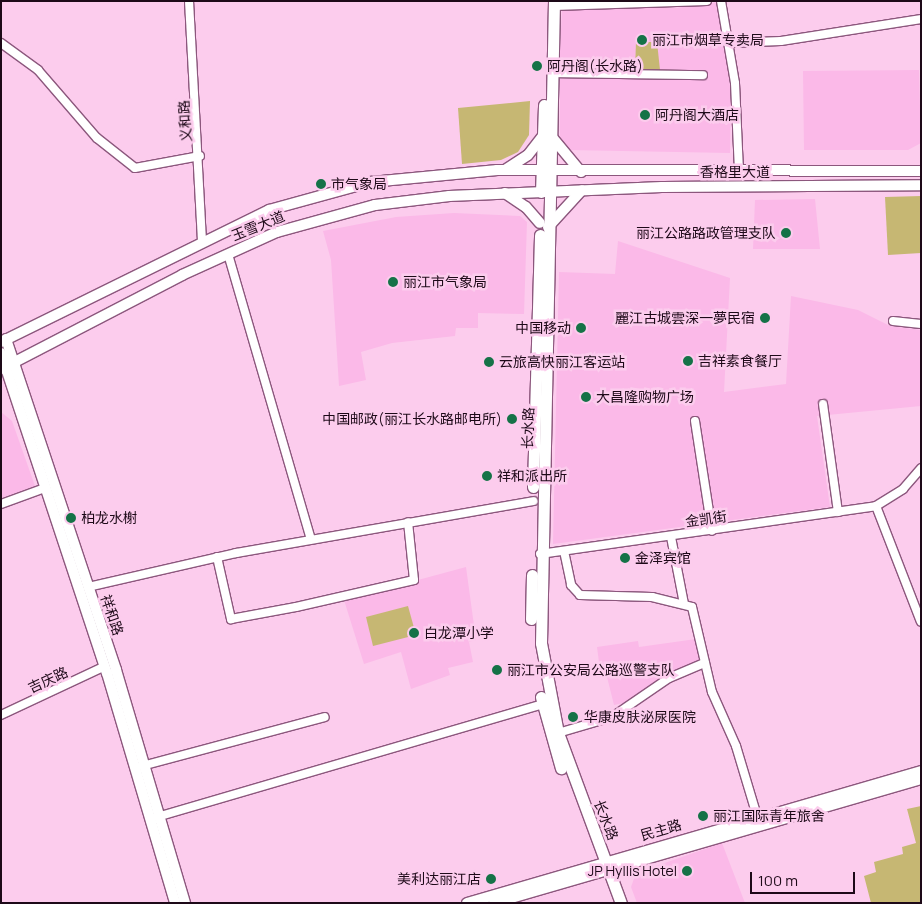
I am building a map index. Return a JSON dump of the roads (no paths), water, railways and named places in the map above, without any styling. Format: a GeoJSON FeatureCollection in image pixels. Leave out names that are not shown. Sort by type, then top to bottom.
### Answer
{"type":"FeatureCollection","features":[{"type":"Feature","properties":{"kind":"highway","name":"长水路"},"geometry":{"type":"LineString","coordinates":[[547,136],[552,73],[551,3]]}},
{"type":"Feature","properties":{"kind":"highway","name":"长水路"},"geometry":{"type":"LineString","coordinates":[[551,3],[533,501],[532,621],[542,704],[559,762],[603,866],[621,903]]}},
{"type":"Feature","properties":{"kind":"highway","name":"长水路"},"geometry":{"type":"LineString","coordinates":[[544,226],[540,554],[541,643],[558,733],[603,866],[613,903]]}},
{"type":"Feature","properties":{"kind":"main road"},"geometry":{"type":"LineString","coordinates":[[504,170],[528,154],[547,136],[581,172]]}},
{"type":"Feature","properties":{"kind":"main road","name":"玉雪大道"},"geometry":{"type":"LineString","coordinates":[[4,340],[202,240],[269,210],[351,186],[423,175],[504,170],[546,171]]}},
{"type":"Feature","properties":{"kind":"main road","name":"香格里大道"},"geometry":{"type":"LineString","coordinates":[[546,171],[921,171]]}},
{"type":"Feature","properties":{"kind":"main road","name":"香格里大道"},"geometry":{"type":"LineString","coordinates":[[545,191],[921,185]]}},
{"type":"Feature","properties":{"kind":"main road"},"geometry":{"type":"LineString","coordinates":[[504,193],[526,206],[544,226],[561,208],[583,190]]}},
{"type":"Feature","properties":{"kind":"main road","name":"玉雪大道"},"geometry":{"type":"LineString","coordinates":[[8,365],[228,254],[277,232],[356,209],[425,198],[545,191]]}},
{"type":"Feature","properties":{"kind":"main road","name":"祥和路"},"geometry":{"type":"LineString","coordinates":[[4,340],[8,365],[45,488],[104,666],[175,903]]}},
{"type":"Feature","properties":{"kind":"main road","name":"祥和路"},"geometry":{"type":"LineString","coordinates":[[1,353],[8,365],[88,587],[157,817],[185,903]]}},
{"type":"Feature","properties":{"kind":"main road","name":"民主路"},"geometry":{"type":"LineString","coordinates":[[494,903],[757,816],[921,770]]}},
{"type":"Feature","properties":{"kind":"main road","name":"民主路"},"geometry":{"type":"LineString","coordinates":[[468,903],[921,779]]}},
{"type":"Feature","properties":{"kind":"street","name":"义和路"},"geometry":{"type":"LineString","coordinates":[[189,1],[200,156],[202,240]]}},
{"type":"Feature","properties":{"kind":"street"},"geometry":{"type":"LineString","coordinates":[[551,3],[707,1]]}},
{"type":"Feature","properties":{"kind":"street"},"geometry":{"type":"LineString","coordinates":[[721,1],[728,43],[739,172]]}},
{"type":"Feature","properties":{"kind":"street"},"geometry":{"type":"LineString","coordinates":[[728,43],[781,41],[921,19]]}},
{"type":"Feature","properties":{"kind":"street"},"geometry":{"type":"LineString","coordinates":[[1,43],[43,74],[97,138],[135,168],[200,156]]}},
{"type":"Feature","properties":{"kind":"street"},"geometry":{"type":"LineString","coordinates":[[552,73],[703,75]]}},
{"type":"Feature","properties":{"kind":"street"},"geometry":{"type":"LineString","coordinates":[[228,254],[311,539]]}},
{"type":"Feature","properties":{"kind":"street"},"geometry":{"type":"LineString","coordinates":[[893,321],[921,324]]}},
{"type":"Feature","properties":{"kind":"street"},"geometry":{"type":"LineString","coordinates":[[823,404],[838,512]]}},
{"type":"Feature","properties":{"kind":"street"},"geometry":{"type":"LineString","coordinates":[[695,421],[712,531]]}},
{"type":"Feature","properties":{"kind":"street"},"geometry":{"type":"LineString","coordinates":[[921,468],[903,489],[876,506],[921,622]]}},
{"type":"Feature","properties":{"kind":"street"},"geometry":{"type":"LineString","coordinates":[[1,504],[45,488]]}},
{"type":"Feature","properties":{"kind":"street"},"geometry":{"type":"LineString","coordinates":[[88,587],[217,557],[533,501]]}},
{"type":"Feature","properties":{"kind":"street","name":"金凯街"},"geometry":{"type":"LineString","coordinates":[[540,554],[671,537],[876,506]]}},
{"type":"Feature","properties":{"kind":"street"},"geometry":{"type":"LineString","coordinates":[[217,557],[231,619],[296,607],[414,580],[408,522]]}},
{"type":"Feature","properties":{"kind":"street"},"geometry":{"type":"LineString","coordinates":[[671,537],[684,604]]}},
{"type":"Feature","properties":{"kind":"street"},"geometry":{"type":"LineString","coordinates":[[564,551],[571,585],[580,595],[652,597],[692,607],[705,663],[757,816]]}},
{"type":"Feature","properties":{"kind":"street"},"geometry":{"type":"LineString","coordinates":[[558,733],[612,717],[669,678],[705,663]]}},
{"type":"Feature","properties":{"kind":"street","name":"吉庆路"},"geometry":{"type":"LineString","coordinates":[[1,715],[104,666]]}},
{"type":"Feature","properties":{"kind":"street"},"geometry":{"type":"LineString","coordinates":[[157,817],[542,704]]}},
{"type":"Feature","properties":{"kind":"street"},"geometry":{"type":"LineString","coordinates":[[142,766],[325,717]]}},
{"type":"Feature","properties":{"kind":"place","name":"丽江市烟草专卖局"},"geometry":{"type":"Point","coordinates":[642,40]}},
{"type":"Feature","properties":{"kind":"place","name":"阿丹阁(长水路)"},"geometry":{"type":"Point","coordinates":[537,66]}},
{"type":"Feature","properties":{"kind":"place","name":"阿丹阁大酒店"},"geometry":{"type":"Point","coordinates":[645,115]}},
{"type":"Feature","properties":{"kind":"place","name":"市气象局"},"geometry":{"type":"Point","coordinates":[321,184]}},
{"type":"Feature","properties":{"kind":"place","name":"丽江公路路政管理支队"},"geometry":{"type":"Point","coordinates":[786,233]}},
{"type":"Feature","properties":{"kind":"place","name":"丽江市气象局"},"geometry":{"type":"Point","coordinates":[393,282]}},
{"type":"Feature","properties":{"kind":"place","name":"麗江古城雲深一夢民宿"},"geometry":{"type":"Point","coordinates":[765,318]}},
{"type":"Feature","properties":{"kind":"place","name":"中国移动"},"geometry":{"type":"Point","coordinates":[581,328]}},
{"type":"Feature","properties":{"kind":"place","name":"吉祥素食餐厅"},"geometry":{"type":"Point","coordinates":[688,361]}},
{"type":"Feature","properties":{"kind":"place","name":"云旅高快丽江客运站"},"geometry":{"type":"Point","coordinates":[489,362]}},
{"type":"Feature","properties":{"kind":"place","name":"大昌隆购物广场"},"geometry":{"type":"Point","coordinates":[586,397]}},
{"type":"Feature","properties":{"kind":"place","name":"中国邮政(丽江长水路邮电所)"},"geometry":{"type":"Point","coordinates":[512,419]}},
{"type":"Feature","properties":{"kind":"place","name":"祥和派出所"},"geometry":{"type":"Point","coordinates":[487,476]}},
{"type":"Feature","properties":{"kind":"place","name":"柏龙水榭"},"geometry":{"type":"Point","coordinates":[71,518]}},
{"type":"Feature","properties":{"kind":"place","name":"金泽宾馆"},"geometry":{"type":"Point","coordinates":[625,558]}},
{"type":"Feature","properties":{"kind":"place","name":"白龙潭小学"},"geometry":{"type":"Point","coordinates":[414,633]}},
{"type":"Feature","properties":{"kind":"place","name":"丽江市公安局公路巡警支队"},"geometry":{"type":"Point","coordinates":[497,670]}},
{"type":"Feature","properties":{"kind":"place","name":"华康皮肤泌尿医院"},"geometry":{"type":"Point","coordinates":[573,717]}},
{"type":"Feature","properties":{"kind":"place","name":"丽江国际青年旅舍"},"geometry":{"type":"Point","coordinates":[703,816]}},
{"type":"Feature","properties":{"kind":"place","name":"JP Hyllis Hotel"},"geometry":{"type":"Point","coordinates":[687,871]}},
{"type":"Feature","properties":{"kind":"place","name":"美利达丽江店"},"geometry":{"type":"Point","coordinates":[491,879]}}]}
